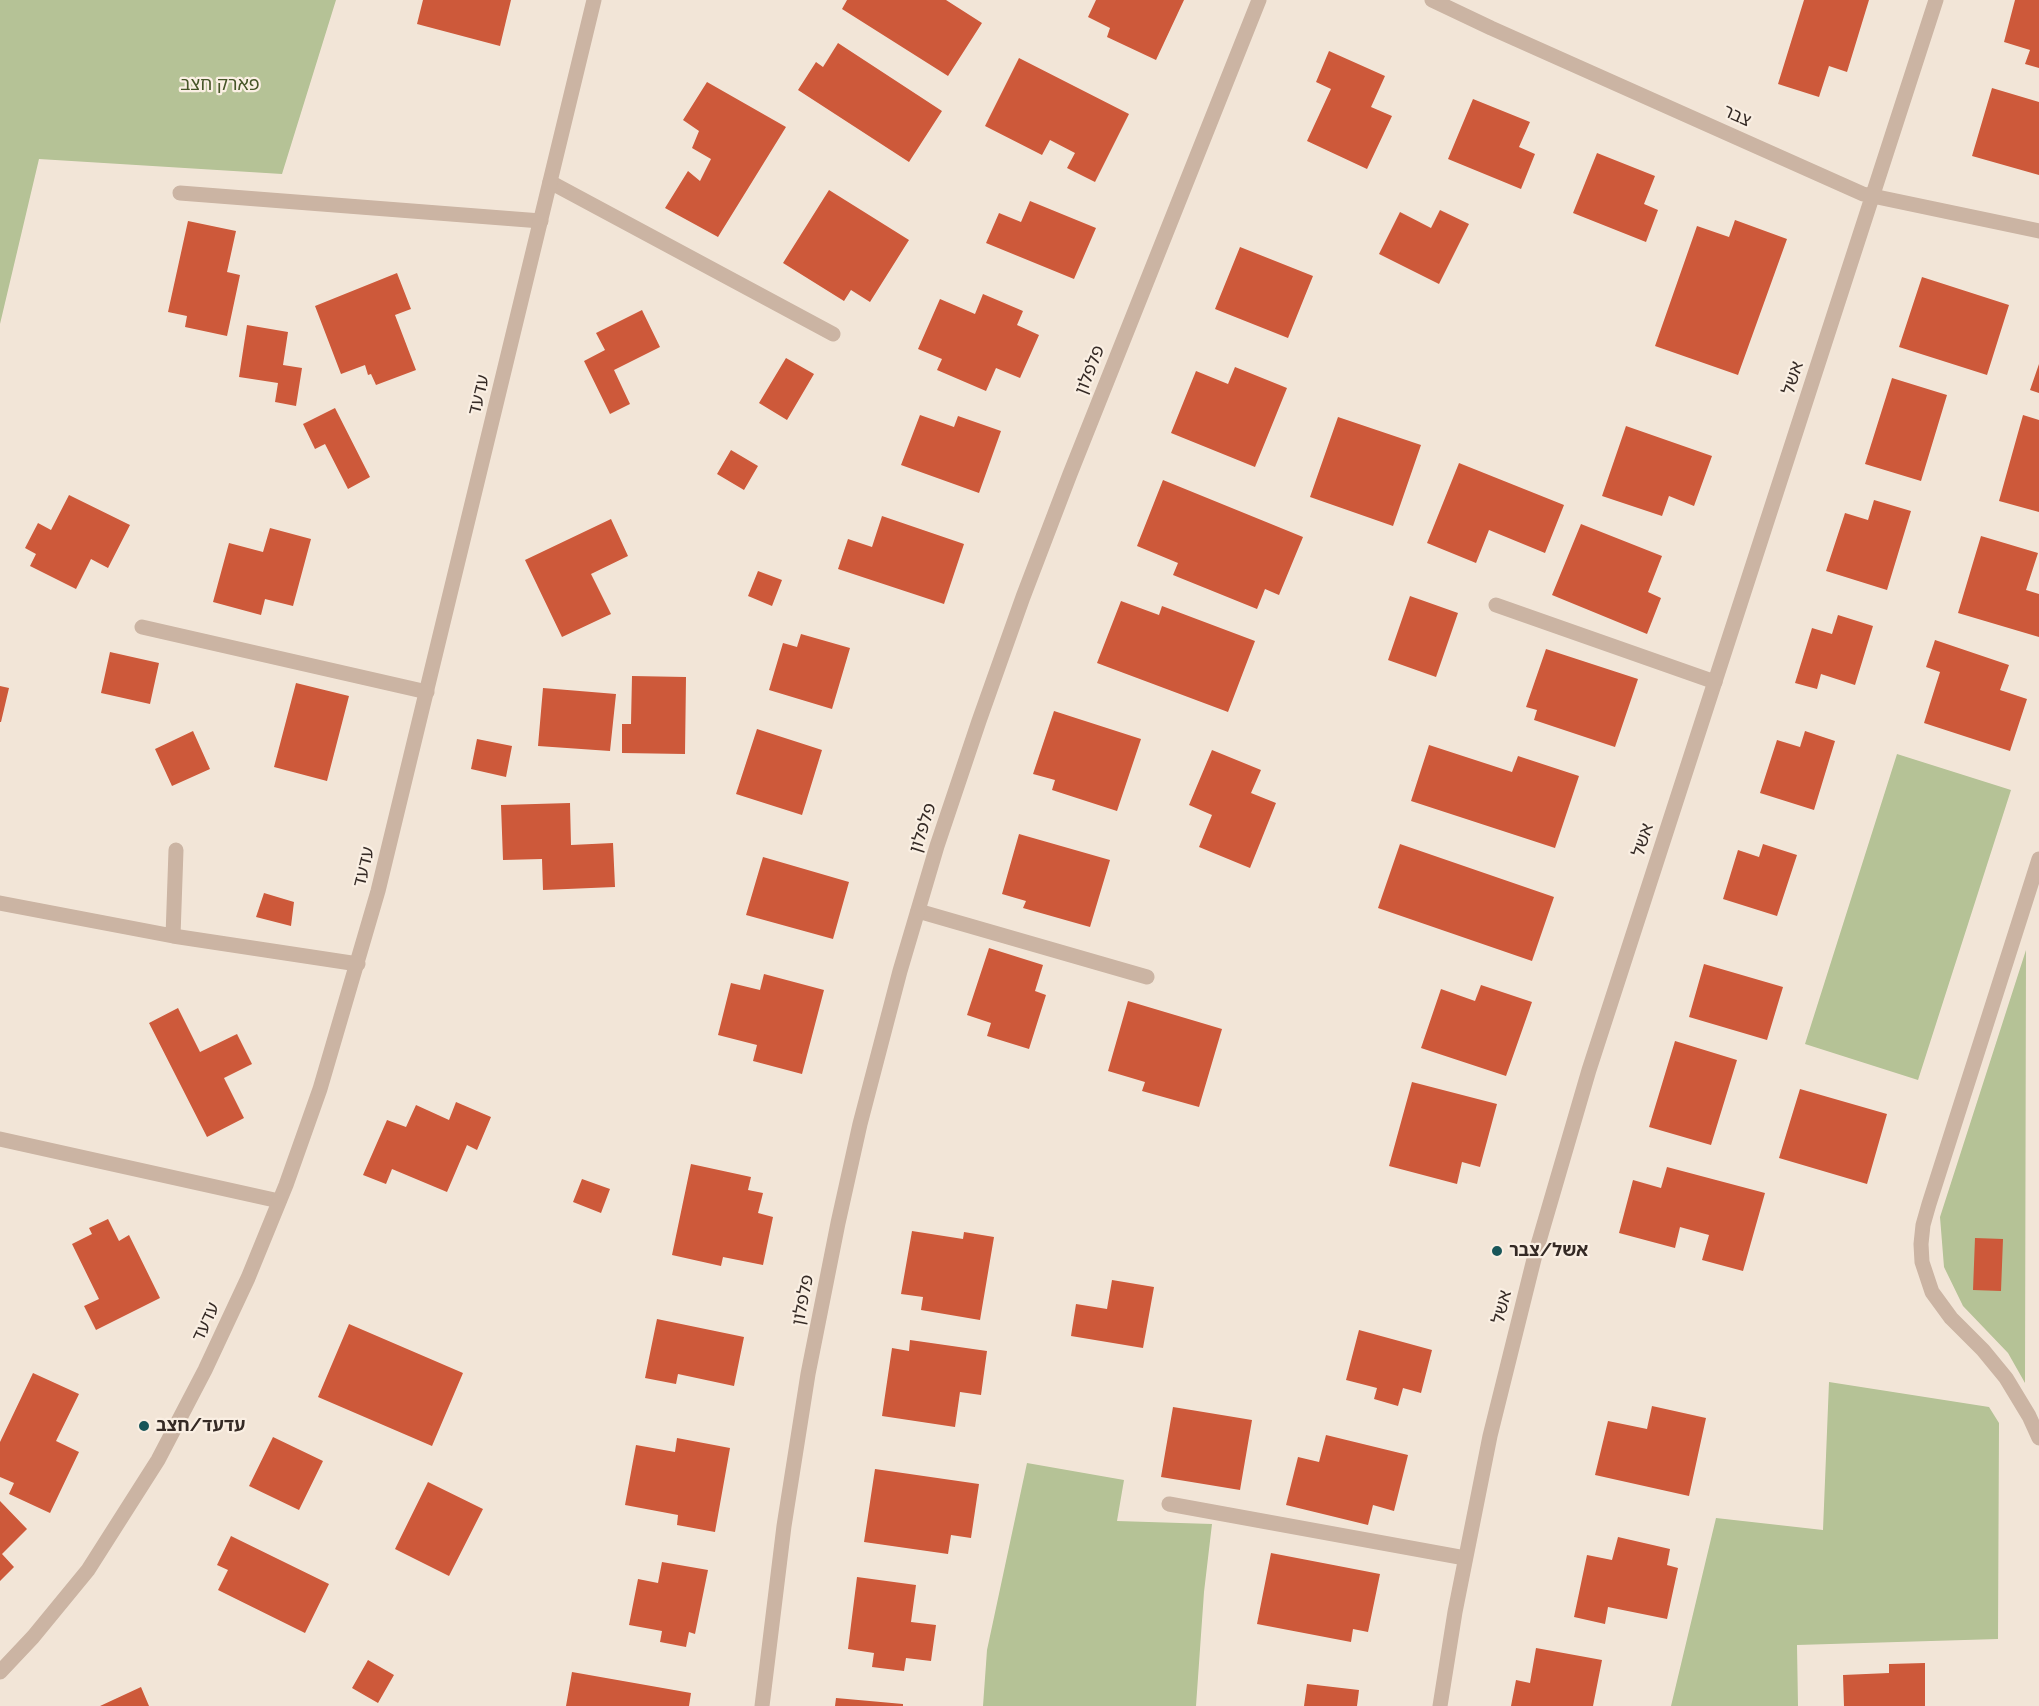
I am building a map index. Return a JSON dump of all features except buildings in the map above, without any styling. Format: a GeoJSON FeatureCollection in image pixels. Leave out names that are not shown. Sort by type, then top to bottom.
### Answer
{"type":"FeatureCollection","features":[{"type":"Feature","properties":{"kind":"street","name":"עדעד"},"geometry":{"type":"LineString","coordinates":[[0,1672],[33,1637],[88,1570],[158,1460],[210,1360],[248,1278],[320,1089],[378,891],[594,0]]}},
{"type":"Feature","properties":{"kind":"street","name":"פלפלון"},"geometry":{"type":"LineString","coordinates":[[762,1706],[784,1526],[808,1374],[864,1106],[900,971],[979,721],[1023,597],[1260,0]]}},
{"type":"Feature","properties":{"kind":"street","name":"צבר"},"geometry":{"type":"LineString","coordinates":[[1432,0],[1863,194],[2039,231]]}},
{"type":"Feature","properties":{"kind":"street","name":"אשל"},"geometry":{"type":"LineString","coordinates":[[1440,1706],[1490,1436],[1535,1256],[1589,1070],[1936,0]]}},
{"type":"Feature","properties":{"kind":"street"},"geometry":{"type":"LineString","coordinates":[[550,182],[833,334]]}},
{"type":"Feature","properties":{"kind":"street"},"geometry":{"type":"LineString","coordinates":[[180,193],[541,221]]}},
{"type":"Feature","properties":{"kind":"street"},"geometry":{"type":"LineString","coordinates":[[1496,605],[1715,682]]}},
{"type":"Feature","properties":{"kind":"street"},"geometry":{"type":"LineString","coordinates":[[142,627],[427,692]]}},
{"type":"Feature","properties":{"kind":"street"},"geometry":{"type":"LineString","coordinates":[[173,936],[176,850]]}},
{"type":"Feature","properties":{"kind":"street"},"geometry":{"type":"LineString","coordinates":[[2039,859],[1929,1204],[1921,1244],[1922,1262],[1932,1292],[1951,1318],[1983,1350],[2006,1378],[2029,1416],[2039,1438]]}},
{"type":"Feature","properties":{"kind":"street"},"geometry":{"type":"LineString","coordinates":[[0,903],[173,936],[358,964]]}},
{"type":"Feature","properties":{"kind":"street"},"geometry":{"type":"LineString","coordinates":[[918,911],[1148,977]]}},
{"type":"Feature","properties":{"kind":"street"},"geometry":{"type":"LineString","coordinates":[[0,1139],[279,1201]]}},
{"type":"Feature","properties":{"kind":"street"},"geometry":{"type":"LineString","coordinates":[[1169,1504],[1466,1558]]}},
{"type":"Feature","properties":{"kind":"green space","name":"פארק חצב"},"geometry":{"type":"Polygon","coordinates":[[[0,0],[336,0],[282,174],[39,159],[0,324],[0,0]]]}},
{"type":"Feature","properties":{"kind":"green space"},"geometry":{"type":"Polygon","coordinates":[[[1897,754],[2011,790],[1918,1080],[1805,1044],[1897,754]]]}},
{"type":"Feature","properties":{"kind":"green space"},"geometry":{"type":"Polygon","coordinates":[[[2026,950],[2025,1383],[2008,1353],[1963,1306],[1944,1267],[1940,1217],[2026,950]]]}},
{"type":"Feature","properties":{"kind":"green space"},"geometry":{"type":"Polygon","coordinates":[[[1829,1382],[1989,1407],[1999,1423],[1998,1639],[1797,1645],[1798,1706],[1671,1706],[1716,1518],[1823,1530],[1829,1382]]]}},
{"type":"Feature","properties":{"kind":"green space"},"geometry":{"type":"Polygon","coordinates":[[[1027,1463],[1124,1480],[1117,1521],[1212,1524],[1204,1592],[1196,1706],[983,1706],[987,1650],[1027,1463]]]}},
{"type":"Feature","properties":{"kind":"place","name":"אשל/צבר"},"geometry":{"type":"Point","coordinates":[1497,1251]}},
{"type":"Feature","properties":{"kind":"place","name":"עדעד/חצב"},"geometry":{"type":"Point","coordinates":[144,1426]}}]}
